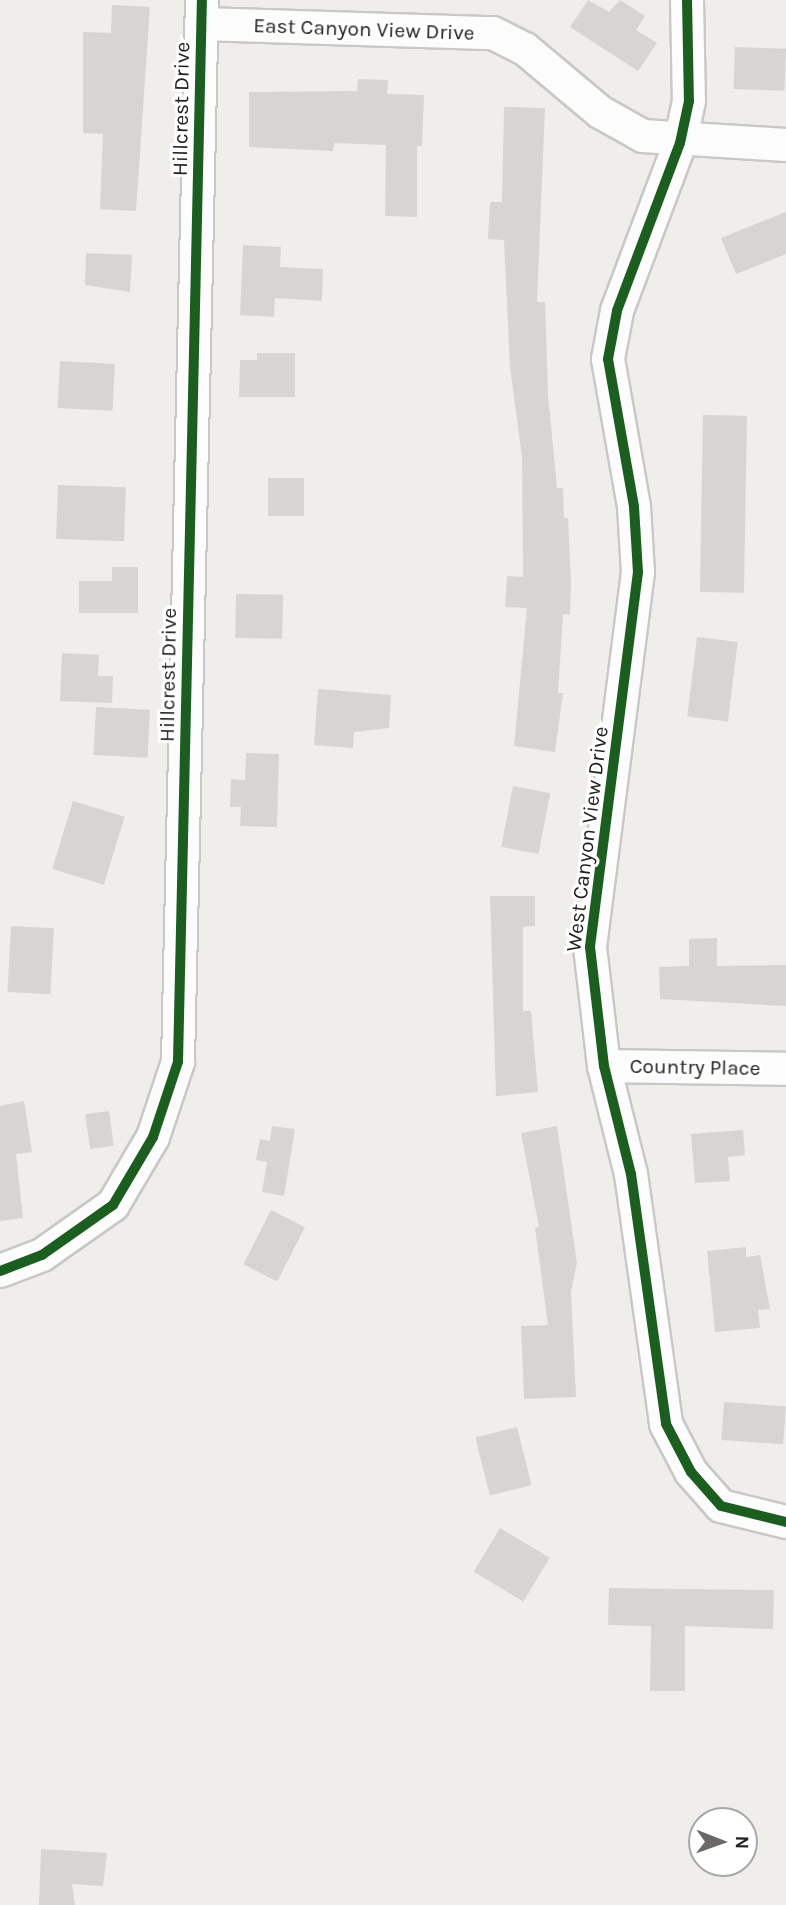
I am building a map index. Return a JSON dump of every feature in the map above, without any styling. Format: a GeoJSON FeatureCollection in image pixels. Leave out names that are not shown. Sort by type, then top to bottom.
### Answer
{"type":"FeatureCollection","features":[{"type":"Feature","properties":{"kind":"street","name":"West Canyon View Drive"},"geometry":{"type":"LineString","coordinates":[[687,0],[689,101],[680,143],[617,311],[608,359],[621,455],[634,507],[638,572],[590,947],[604,1066],[631,1174],[666,1424],[691,1472],[721,1506],[786,1522]]}},
{"type":"Feature","properties":{"kind":"street","name":"East Canyon View Drive"},"geometry":{"type":"LineString","coordinates":[[202,12],[493,33],[525,49],[600,112],[643,136],[680,143],[786,145]]}},
{"type":"Feature","properties":{"kind":"street","name":"Hillcrest Drive"},"geometry":{"type":"LineString","coordinates":[[0,1271],[42,1255],[113,1205],[153,1137],[178,1062],[202,12]]}},
{"type":"Feature","properties":{"kind":"street","name":"Country Place"},"geometry":{"type":"LineString","coordinates":[[604,1066],[786,1069]]}},
{"type":"Feature","properties":{"kind":"building"},"geometry":{"type":"Polygon","coordinates":[[[588,0],[609,12],[620,0],[645,16],[636,30],[657,43],[638,71],[570,27],[588,0]]]}},
{"type":"Feature","properties":{"kind":"building"},"geometry":{"type":"Polygon","coordinates":[[[112,5],[150,7],[136,211],[100,209],[103,134],[83,133],[83,32],[111,33],[112,5]]]}},
{"type":"Feature","properties":{"kind":"building"},"geometry":{"type":"Polygon","coordinates":[[[735,47],[786,49],[785,91],[734,89],[735,47]]]}},
{"type":"Feature","properties":{"kind":"building"},"geometry":{"type":"Polygon","coordinates":[[[358,79],[388,80],[387,94],[424,95],[422,146],[417,146],[417,217],[385,216],[386,145],[334,143],[333,151],[249,147],[249,92],[357,91],[358,79]]]}},
{"type":"Feature","properties":{"kind":"building"},"geometry":{"type":"Polygon","coordinates":[[[504,107],[545,108],[537,302],[545,302],[548,394],[557,488],[563,488],[564,518],[568,518],[571,583],[570,615],[563,614],[558,693],[563,693],[555,752],[514,746],[527,608],[505,607],[507,576],[523,577],[522,457],[510,367],[504,240],[488,239],[490,202],[502,202],[504,107]]]}},
{"type":"Feature","properties":{"kind":"building"},"geometry":{"type":"Polygon","coordinates":[[[786,212],[786,254],[736,274],[721,238],[786,212]]]}},
{"type":"Feature","properties":{"kind":"building"},"geometry":{"type":"Polygon","coordinates":[[[243,245],[281,247],[280,267],[323,269],[322,301],[275,298],[274,317],[240,315],[243,245]]]}},
{"type":"Feature","properties":{"kind":"building"},"geometry":{"type":"Polygon","coordinates":[[[86,253],[132,255],[130,292],[85,285],[86,253]]]}},
{"type":"Feature","properties":{"kind":"building"},"geometry":{"type":"Polygon","coordinates":[[[257,353],[295,353],[295,397],[239,397],[240,360],[257,360],[257,353]]]}},
{"type":"Feature","properties":{"kind":"building"},"geometry":{"type":"Polygon","coordinates":[[[60,361],[115,364],[112,411],[58,408],[60,361]]]}},
{"type":"Feature","properties":{"kind":"building"},"geometry":{"type":"Polygon","coordinates":[[[703,415],[747,416],[744,593],[700,592],[703,415]]]}},
{"type":"Feature","properties":{"kind":"building"},"geometry":{"type":"Polygon","coordinates":[[[268,478],[304,478],[304,516],[268,516],[268,478]]]}},
{"type":"Feature","properties":{"kind":"building"},"geometry":{"type":"Polygon","coordinates":[[[58,485],[126,487],[124,541],[56,539],[58,485]]]}},
{"type":"Feature","properties":{"kind":"building"},"geometry":{"type":"Polygon","coordinates":[[[112,567],[138,567],[138,613],[79,613],[79,581],[112,581],[112,567]]]}},
{"type":"Feature","properties":{"kind":"building"},"geometry":{"type":"Polygon","coordinates":[[[236,594],[283,595],[282,639],[235,638],[236,594]]]}},
{"type":"Feature","properties":{"kind":"building"},"geometry":{"type":"Polygon","coordinates":[[[697,637],[738,642],[728,721],[687,716],[697,637]]]}},
{"type":"Feature","properties":{"kind":"building"},"geometry":{"type":"Polygon","coordinates":[[[62,653],[99,655],[98,676],[113,676],[112,703],[60,701],[62,653]]]}},
{"type":"Feature","properties":{"kind":"building"},"geometry":{"type":"Polygon","coordinates":[[[318,689],[391,695],[389,728],[354,732],[353,748],[314,745],[318,689]]]}},
{"type":"Feature","properties":{"kind":"building"},"geometry":{"type":"Polygon","coordinates":[[[96,707],[150,710],[147,758],[93,755],[96,707]]]}},
{"type":"Feature","properties":{"kind":"building"},"geometry":{"type":"Polygon","coordinates":[[[246,753],[279,754],[277,827],[240,826],[241,807],[230,807],[231,779],[245,780],[246,753]]]}},
{"type":"Feature","properties":{"kind":"building"},"geometry":{"type":"Polygon","coordinates":[[[513,786],[550,793],[538,854],[501,847],[513,786]]]}},
{"type":"Feature","properties":{"kind":"building"},"geometry":{"type":"Polygon","coordinates":[[[73,801],[125,817],[104,885],[52,869],[73,801]]]}},
{"type":"Feature","properties":{"kind":"building"},"geometry":{"type":"Polygon","coordinates":[[[490,896],[535,896],[535,926],[523,927],[523,1011],[531,1011],[538,1092],[496,1096],[490,896]]]}},
{"type":"Feature","properties":{"kind":"building"},"geometry":{"type":"Polygon","coordinates":[[[11,926],[54,928],[50,994],[8,992],[11,926]]]}},
{"type":"Feature","properties":{"kind":"building"},"geometry":{"type":"Polygon","coordinates":[[[717,938],[717,966],[786,965],[786,1006],[660,999],[659,967],[689,966],[689,939],[717,938]]]}},
{"type":"Feature","properties":{"kind":"building"},"geometry":{"type":"Polygon","coordinates":[[[24,1101],[32,1152],[16,1154],[23,1218],[0,1221],[0,1106],[24,1101]]]}},
{"type":"Feature","properties":{"kind":"building"},"geometry":{"type":"Polygon","coordinates":[[[109,1111],[114,1146],[90,1149],[85,1114],[109,1111]]]}},
{"type":"Feature","properties":{"kind":"building"},"geometry":{"type":"Polygon","coordinates":[[[272,1126],[295,1129],[284,1196],[262,1192],[267,1162],[256,1160],[260,1139],[270,1141],[272,1126]]]}},
{"type":"Feature","properties":{"kind":"building"},"geometry":{"type":"Polygon","coordinates":[[[557,1126],[577,1263],[571,1292],[576,1397],[524,1399],[521,1326],[548,1325],[535,1228],[539,1227],[521,1133],[557,1126]]]}},
{"type":"Feature","properties":{"kind":"building"},"geometry":{"type":"Polygon","coordinates":[[[743,1130],[745,1155],[728,1157],[730,1181],[695,1183],[691,1134],[743,1130]]]}},
{"type":"Feature","properties":{"kind":"building"},"geometry":{"type":"Polygon","coordinates":[[[271,1210],[305,1227],[277,1282],[243,1264],[271,1210]]]}},
{"type":"Feature","properties":{"kind":"building"},"geometry":{"type":"Polygon","coordinates":[[[746,1247],[746,1257],[760,1255],[770,1309],[758,1310],[760,1328],[715,1332],[707,1251],[746,1247]]]}},
{"type":"Feature","properties":{"kind":"building"},"geometry":{"type":"Polygon","coordinates":[[[724,1402],[786,1406],[783,1444],[721,1440],[724,1402]]]}},
{"type":"Feature","properties":{"kind":"building"},"geometry":{"type":"Polygon","coordinates":[[[517,1427],[532,1485],[490,1496],[475,1437],[517,1427]]]}},
{"type":"Feature","properties":{"kind":"building"},"geometry":{"type":"Polygon","coordinates":[[[500,1528],[550,1558],[523,1602],[474,1572],[500,1528]]]}},
{"type":"Feature","properties":{"kind":"building"},"geometry":{"type":"Polygon","coordinates":[[[609,1588],[774,1590],[773,1629],[685,1626],[685,1691],[650,1691],[651,1626],[608,1625],[609,1588]]]}},
{"type":"Feature","properties":{"kind":"building"},"geometry":{"type":"Polygon","coordinates":[[[41,1849],[107,1853],[103,1886],[72,1884],[75,1905],[39,1905],[41,1849]]]}},
{"type":"Feature","properties":{"kind":"cycle path"},"geometry":{"type":"LineString","coordinates":[[0,1271],[42,1255],[113,1205],[153,1137],[178,1062],[202,0]]}},
{"type":"Feature","properties":{"kind":"cycle path"},"geometry":{"type":"LineString","coordinates":[[687,0],[689,101],[680,143],[617,311],[608,359],[634,507],[638,572],[590,947],[604,1066],[631,1174],[666,1424],[691,1472],[721,1506],[786,1522]]}}]}
